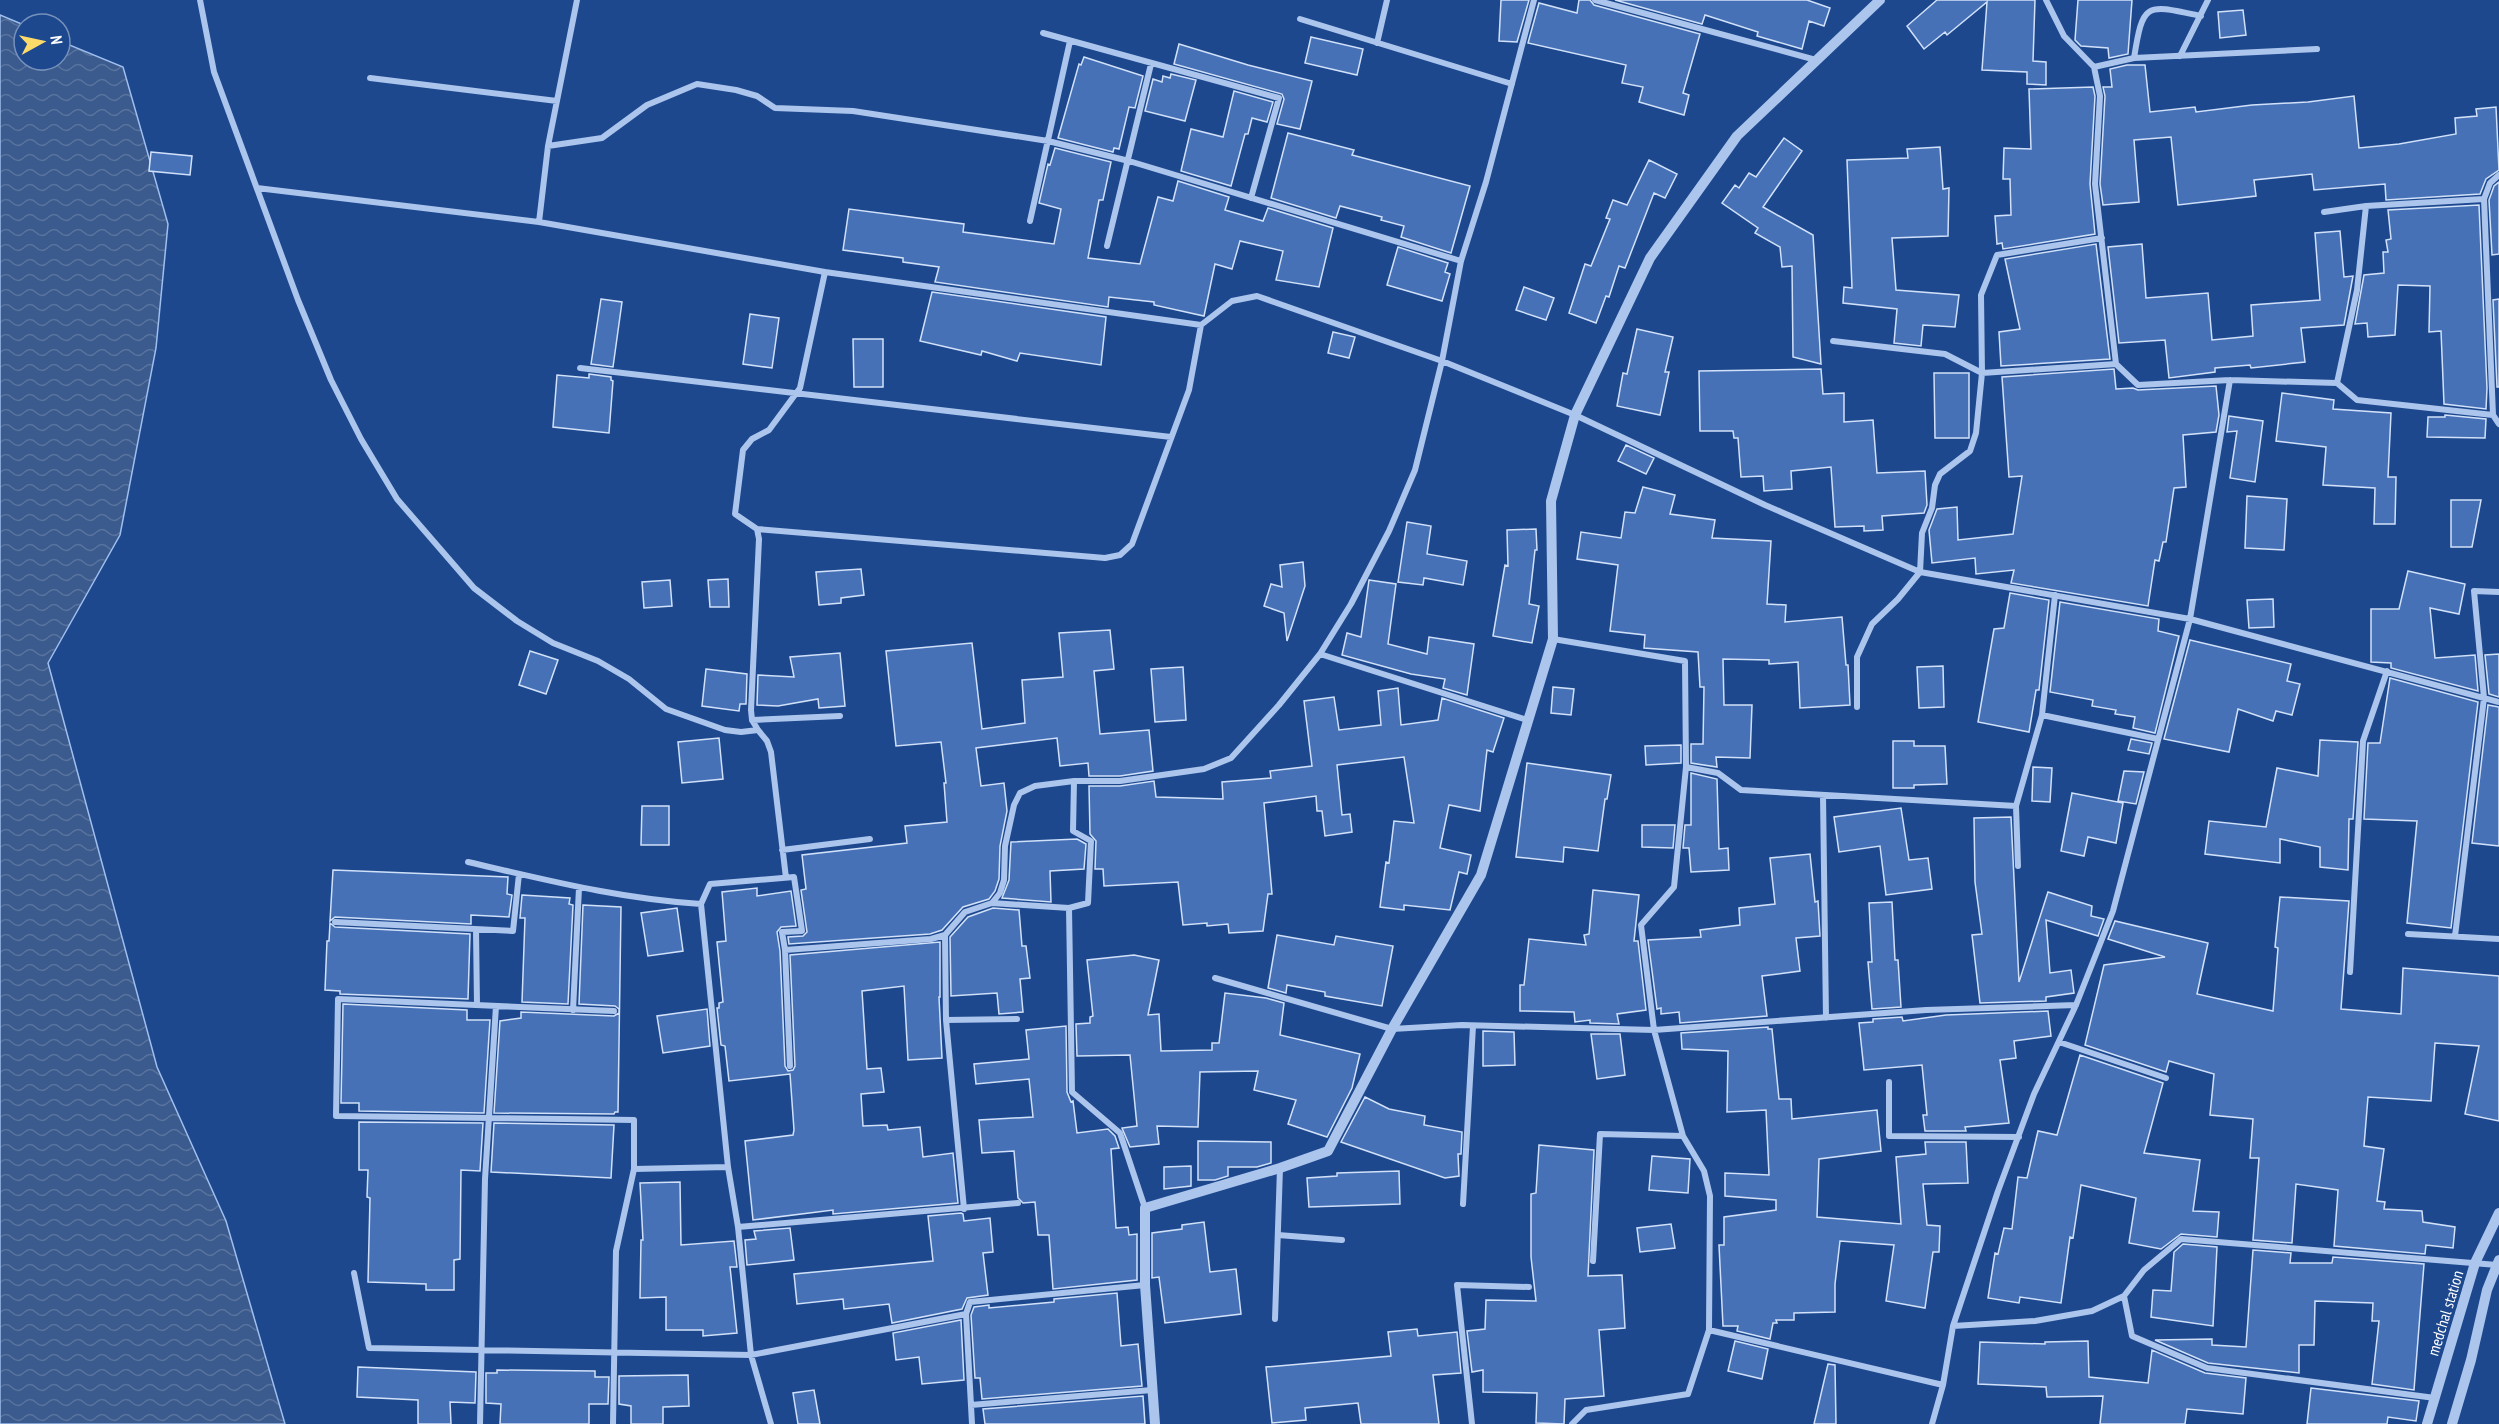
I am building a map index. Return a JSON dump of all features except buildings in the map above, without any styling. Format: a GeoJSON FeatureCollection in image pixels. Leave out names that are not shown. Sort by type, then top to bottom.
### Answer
{"type":"FeatureCollection","features":[{"type":"Feature","properties":{"kind":"street"},"geometry":{"type":"LineString","coordinates":[[200,0],[214,72],[298,300],[331,380],[361,439],[397,499],[474,588],[517,621],[552,643],[598,661],[629,679],[666,709],[725,730],[741,732],[758,730]]}},
{"type":"Feature","properties":{"kind":"street"},"geometry":{"type":"LineString","coordinates":[[538,222],[548,146],[577,0]]}},
{"type":"Feature","properties":{"kind":"street"},"geometry":{"type":"LineString","coordinates":[[1377,43],[1387,0]]}},
{"type":"Feature","properties":{"kind":"street"},"geometry":{"type":"LineString","coordinates":[[992,903],[1000,893],[1002,886],[1005,846],[1014,805],[1020,793],[1035,786],[1074,781],[1120,781],[1204,769],[1230,758],[1279,705],[1320,654],[1351,604],[1389,531],[1415,470],[1442,361],[1461,261],[1486,182],[1534,0]]}},
{"type":"Feature","properties":{"kind":"street"},"geometry":{"type":"LineString","coordinates":[[1595,0],[1816,60]]}},
{"type":"Feature","properties":{"kind":"street"},"geometry":{"type":"LineString","coordinates":[[1145,1208],[1280,1168],[1328,1151],[1392,1029],[1481,875],[1553,639],[1551,501],[1575,415],[1650,258],[1737,136],[1880,0]]}},
{"type":"Feature","properties":{"kind":"street"},"geometry":{"type":"LineString","coordinates":[[2046,0],[2064,36],[2094,67],[2100,96],[2095,184],[2116,364],[2139,385],[2230,380],[2337,383],[2357,400],[2493,415]]}},
{"type":"Feature","properties":{"kind":"street"},"geometry":{"type":"LineString","coordinates":[[2180,56],[2208,0]]}},
{"type":"Feature","properties":{"kind":"street"},"geometry":{"type":"LineString","coordinates":[[2134,58],[2140,23],[2151,10],[2162,8],[2201,16]]}},
{"type":"Feature","properties":{"kind":"street"},"geometry":{"type":"LineString","coordinates":[[1300,19],[1512,84]]}},
{"type":"Feature","properties":{"kind":"street"},"geometry":{"type":"LineString","coordinates":[[1043,33],[1279,98],[1251,198]]}},
{"type":"Feature","properties":{"kind":"street"},"geometry":{"type":"LineString","coordinates":[[1030,221],[1070,41]]}},
{"type":"Feature","properties":{"kind":"street"},"geometry":{"type":"LineString","coordinates":[[2094,67],[2134,58],[2317,49]]}},
{"type":"Feature","properties":{"kind":"street"},"geometry":{"type":"LineString","coordinates":[[1107,246],[1151,64]]}},
{"type":"Feature","properties":{"kind":"street"},"geometry":{"type":"LineString","coordinates":[[370,78],[557,101]]}},
{"type":"Feature","properties":{"kind":"street"},"geometry":{"type":"LineString","coordinates":[[548,146],[602,138],[647,105],[697,84],[757,96],[775,108],[853,111],[1048,141],[1129,161],[1461,261]]}},
{"type":"Feature","properties":{"kind":"street"},"geometry":{"type":"LineString","coordinates":[[2499,175],[2490,183],[2484,199],[2493,415],[2499,424]]}},
{"type":"Feature","properties":{"kind":"street"},"geometry":{"type":"LineString","coordinates":[[257,188],[538,222],[825,272],[1202,325]]}},
{"type":"Feature","properties":{"kind":"street"},"geometry":{"type":"LineString","coordinates":[[2324,212],[2366,206],[2484,199]]}},
{"type":"Feature","properties":{"kind":"street"},"geometry":{"type":"LineString","coordinates":[[2337,383],[2357,290],[2366,206]]}},
{"type":"Feature","properties":{"kind":"street"},"geometry":{"type":"LineString","coordinates":[[1857,707],[1857,657],[1872,624],[1898,599],[1920,572],[1922,533],[1932,508],[1935,485],[1940,474],[1970,451],[1976,433],[1982,373],[1981,295],[1997,255],[2102,238]]}},
{"type":"Feature","properties":{"kind":"street"},"geometry":{"type":"LineString","coordinates":[[825,272],[800,388],[769,430],[752,439],[742,450],[735,514],[757,529],[1106,558],[1120,555],[1132,544],[1189,390],[1202,325],[1232,301],[1257,296],[1442,361],[1575,415],[1765,505],[1920,572],[2190,618],[2499,702]]}},
{"type":"Feature","properties":{"kind":"street"},"geometry":{"type":"LineString","coordinates":[[1833,341],[1946,354],[1982,373],[2116,364]]}},
{"type":"Feature","properties":{"kind":"street"},"geometry":{"type":"LineString","coordinates":[[580,368],[1171,437]]}},
{"type":"Feature","properties":{"kind":"street"},"geometry":{"type":"LineString","coordinates":[[1932,1424],[1943,1385],[1953,1326],[2034,1094],[2076,1005],[2113,911],[2190,618],[2230,380]]}},
{"type":"Feature","properties":{"kind":"street"},"geometry":{"type":"LineString","coordinates":[[757,529],[759,539],[752,720],[767,741],[771,752],[786,878]]}},
{"type":"Feature","properties":{"kind":"street"},"geometry":{"type":"LineString","coordinates":[[2455,936],[2484,698],[2474,591],[2499,592]]}},
{"type":"Feature","properties":{"kind":"street"},"geometry":{"type":"LineString","coordinates":[[2018,866],[2016,806],[2042,715],[2055,595]]}},
{"type":"Feature","properties":{"kind":"street"},"geometry":{"type":"LineString","coordinates":[[1553,639],[1685,660],[1686,767],[1674,887],[1641,925],[1654,1030],[1683,1136],[1704,1171],[1710,1196],[1709,1330],[1688,1394],[1586,1410],[1572,1424]]}},
{"type":"Feature","properties":{"kind":"street"},"geometry":{"type":"LineString","coordinates":[[1320,654],[1527,720]]}},
{"type":"Feature","properties":{"kind":"street"},"geometry":{"type":"LineString","coordinates":[[2350,972],[2363,741],[2387,671]]}},
{"type":"Feature","properties":{"kind":"street"},"geometry":{"type":"LineString","coordinates":[[2042,715],[2158,739]]}},
{"type":"Feature","properties":{"kind":"street"},"geometry":{"type":"LineString","coordinates":[[752,720],[840,716]]}},
{"type":"Feature","properties":{"kind":"street"},"geometry":{"type":"LineString","coordinates":[[1686,767],[1718,773],[1741,790],[2016,806]]}},
{"type":"Feature","properties":{"kind":"street"},"geometry":{"type":"LineString","coordinates":[[785,950],[931,939],[945,934],[965,912],[992,903],[1069,908],[1088,903],[1091,840],[1072,831],[1074,781]]}},
{"type":"Feature","properties":{"kind":"street"},"geometry":{"type":"LineString","coordinates":[[1823,795],[1827,1018]]}},
{"type":"Feature","properties":{"kind":"street"},"geometry":{"type":"LineString","coordinates":[[782,850],[870,839]]}},
{"type":"Feature","properties":{"kind":"street"},"geometry":{"type":"LineString","coordinates":[[468,862],[579,888],[650,901],[701,904]]}},
{"type":"Feature","properties":{"kind":"street"},"geometry":{"type":"LineString","coordinates":[[335,922],[513,931],[519,874]]}},
{"type":"Feature","properties":{"kind":"street"},"geometry":{"type":"LineString","coordinates":[[771,1424],[751,1355],[738,1227],[728,1167],[701,904],[710,884],[794,877],[802,931],[782,932],[785,950],[790,1066]]}},
{"type":"Feature","properties":{"kind":"street"},"geometry":{"type":"LineString","coordinates":[[573,1010],[579,888]]}},
{"type":"Feature","properties":{"kind":"street"},"geometry":{"type":"LineString","coordinates":[[1069,908],[1072,1092],[1120,1133],[1145,1208],[1145,1285],[1155,1424]]}},
{"type":"Feature","properties":{"kind":"street"},"geometry":{"type":"LineString","coordinates":[[476,930],[477,1005]]}},
{"type":"Feature","properties":{"kind":"street"},"geometry":{"type":"LineString","coordinates":[[945,934],[946,1020],[964,1209]]}},
{"type":"Feature","properties":{"kind":"street"},"geometry":{"type":"LineString","coordinates":[[2408,934],[2499,939]]}},
{"type":"Feature","properties":{"kind":"street"},"geometry":{"type":"LineString","coordinates":[[1215,978],[1392,1029],[1473,1026],[1654,1030],[1926,1010],[2076,1005]]}},
{"type":"Feature","properties":{"kind":"street"},"geometry":{"type":"LineString","coordinates":[[613,1424],[616,1251],[634,1169],[634,1120],[336,1116],[338,999],[614,1011]]}},
{"type":"Feature","properties":{"kind":"street"},"geometry":{"type":"LineString","coordinates":[[480,1424],[484,1179],[496,1006]]}},
{"type":"Feature","properties":{"kind":"street"},"geometry":{"type":"LineString","coordinates":[[946,1020],[1017,1019]]}},
{"type":"Feature","properties":{"kind":"street"},"geometry":{"type":"LineString","coordinates":[[1463,1204],[1473,1026]]}},
{"type":"Feature","properties":{"kind":"street"},"geometry":{"type":"LineString","coordinates":[[2059,1042],[2166,1078]]}},
{"type":"Feature","properties":{"kind":"street"},"geometry":{"type":"LineString","coordinates":[[1888,1083],[1889,1136],[2019,1137]]}},
{"type":"Feature","properties":{"kind":"street"},"geometry":{"type":"LineString","coordinates":[[1593,1261],[1599,1134],[1683,1136]]}},
{"type":"Feature","properties":{"kind":"street"},"geometry":{"type":"LineString","coordinates":[[634,1169],[728,1167]]}},
{"type":"Feature","properties":{"kind":"street"},"geometry":{"type":"LineString","coordinates":[[1275,1319],[1280,1168]]}},
{"type":"Feature","properties":{"kind":"street"},"geometry":{"type":"LineString","coordinates":[[738,1227],[1018,1203]]}},
{"type":"Feature","properties":{"kind":"street","name":"medchal station"},"geometry":{"type":"LineString","coordinates":[[2427,1424],[2475,1263],[2499,1213]]}},
{"type":"Feature","properties":{"kind":"street"},"geometry":{"type":"LineString","coordinates":[[1278,1235],[1342,1240]]}},
{"type":"Feature","properties":{"kind":"street"},"geometry":{"type":"LineString","coordinates":[[1953,1326],[2046,1319],[2092,1311],[2124,1296],[2144,1270],[2181,1239],[2498,1263]]}},
{"type":"Feature","properties":{"kind":"street","name":"medchal station"},"geometry":{"type":"LineString","coordinates":[[2452,1424],[2471,1360],[2487,1290],[2498,1263]]}},
{"type":"Feature","properties":{"kind":"street"},"geometry":{"type":"LineString","coordinates":[[354,1274],[369,1348],[751,1355],[966,1314]]}},
{"type":"Feature","properties":{"kind":"street"},"geometry":{"type":"LineString","coordinates":[[972,1424],[966,1314],[970,1302],[1145,1285]]}},
{"type":"Feature","properties":{"kind":"street"},"geometry":{"type":"LineString","coordinates":[[1472,1424],[1457,1285],[1529,1287]]}},
{"type":"Feature","properties":{"kind":"street"},"geometry":{"type":"LineString","coordinates":[[2124,1296],[2132,1336],[2206,1368],[2435,1398]]}},
{"type":"Feature","properties":{"kind":"street"},"geometry":{"type":"LineString","coordinates":[[1709,1330],[1943,1385]]}},
{"type":"Feature","properties":{"kind":"street"},"geometry":{"type":"LineString","coordinates":[[971,1405],[1152,1390]]}},
{"type":"Feature","properties":{"kind":"water"},"geometry":{"type":"Polygon","coordinates":[[[0,15],[12,20],[12,72],[72,72],[72,46],[123,67],[168,224],[156,348],[120,535],[48,663],[157,1067],[226,1221],[285,1424],[0,1424],[0,15]]]}}]}
